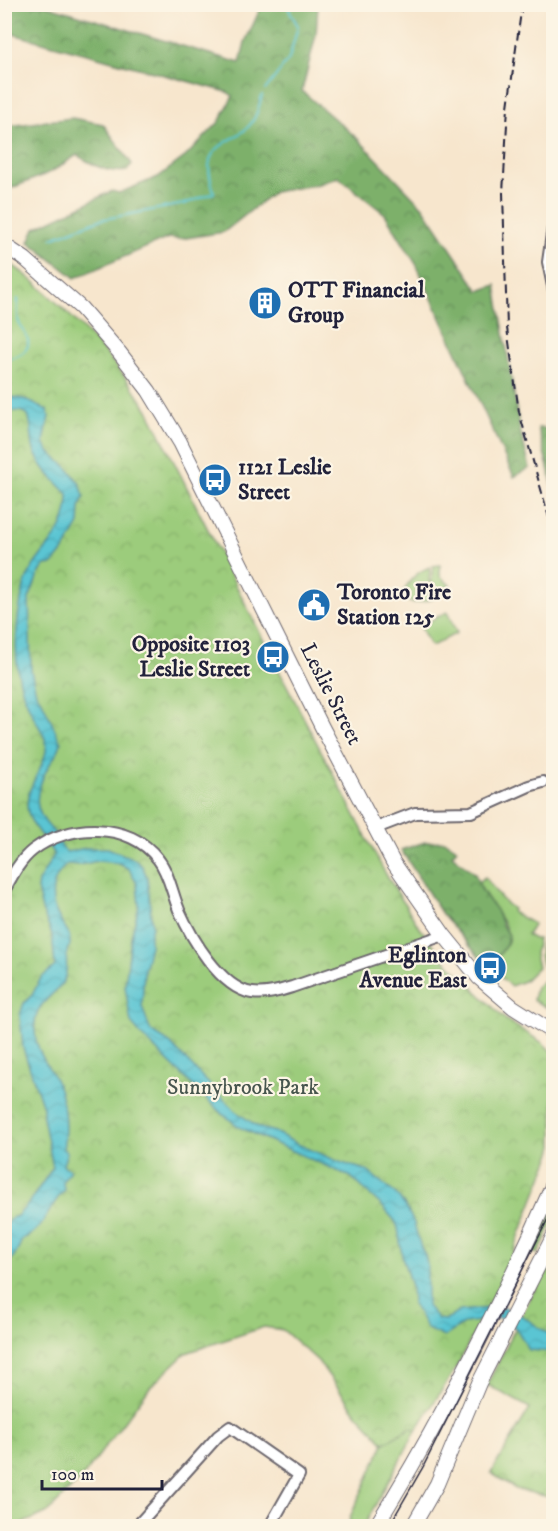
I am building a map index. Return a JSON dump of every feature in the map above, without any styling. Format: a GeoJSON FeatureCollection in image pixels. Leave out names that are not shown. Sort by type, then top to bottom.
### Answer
{"type":"FeatureCollection","features":[{"type":"Feature","properties":{"kind":"main road","name":"Leslie Street"},"geometry":{"type":"LineString","coordinates":[[4,245],[25,259],[81,308],[149,392],[180,442],[322,727],[393,862],[444,935],[479,978],[513,1006],[554,1033]]}},
{"type":"Feature","properties":{"kind":"main road"},"geometry":{"type":"LineString","coordinates":[[376,1527],[463,1375],[518,1263],[554,1182]]}},
{"type":"Feature","properties":{"kind":"main road"},"geometry":{"type":"LineString","coordinates":[[413,1527],[437,1484],[479,1383],[554,1235]]}},
{"type":"Feature","properties":{"kind":"street"},"geometry":{"type":"LineString","coordinates":[[554,220],[548,262],[554,291]]}},
{"type":"Feature","properties":{"kind":"street"},"geometry":{"type":"LineString","coordinates":[[376,828],[415,813],[471,812],[543,782]]}},
{"type":"Feature","properties":{"kind":"street"},"geometry":{"type":"LineString","coordinates":[[4,891],[26,857],[57,837],[76,832],[107,831],[132,838],[148,848],[162,864],[183,919],[203,952],[228,983],[248,993],[262,994],[292,987],[444,935]]}},
{"type":"Feature","properties":{"kind":"street"},"geometry":{"type":"LineString","coordinates":[[137,1527],[218,1436],[230,1427],[299,1475],[270,1527]]}},
{"type":"Feature","properties":{"kind":"green space"},"geometry":{"type":"Polygon","coordinates":[[[4,5],[45,5],[240,63],[245,42],[262,5],[318,5],[316,35],[302,91],[358,139],[423,207],[479,291],[496,285],[520,430],[530,468],[514,477],[416,264],[385,214],[338,177],[319,184],[274,192],[224,232],[180,239],[168,238],[75,278],[29,242],[35,228],[112,191],[119,193],[158,177],[186,156],[219,122],[233,96],[227,92],[5,32],[4,5]]]}},
{"type":"Feature","properties":{"kind":"green space"},"geometry":{"type":"Polygon","coordinates":[[[72,118],[103,124],[132,164],[127,171],[107,170],[77,155],[51,172],[5,191],[5,125],[72,118]]]}},
{"type":"Feature","properties":{"kind":"green space","name":"Sunnybrook Park"},"geometry":{"type":"Polygon","coordinates":[[[4,260],[37,284],[105,352],[148,410],[273,659],[384,871],[417,924],[445,960],[506,1020],[543,1043],[554,1054],[553,1150],[511,1262],[456,1368],[417,1429],[410,1428],[384,1443],[357,1414],[318,1361],[283,1330],[264,1327],[186,1353],[150,1387],[85,1474],[48,1512],[19,1525],[4,1526],[4,260]]]}},
{"type":"Feature","properties":{"kind":"green space"},"geometry":{"type":"Polygon","coordinates":[[[538,428],[553,429],[553,487],[538,428]]]}},
{"type":"Feature","properties":{"kind":"green space"},"geometry":{"type":"Polygon","coordinates":[[[440,565],[440,576],[450,585],[440,595],[430,600],[433,566],[440,565]]]}},
{"type":"Feature","properties":{"kind":"green space"},"geometry":{"type":"Polygon","coordinates":[[[430,567],[428,600],[414,603],[405,600],[402,597],[409,582],[416,574],[430,567]]]}},
{"type":"Feature","properties":{"kind":"green space"},"geometry":{"type":"Polygon","coordinates":[[[447,612],[457,633],[432,646],[420,626],[447,612]]]}},
{"type":"Feature","properties":{"kind":"green space"},"geometry":{"type":"Polygon","coordinates":[[[445,841],[457,849],[452,855],[475,874],[482,891],[496,910],[509,935],[500,953],[486,965],[442,914],[401,850],[425,842],[445,841]]]}},
{"type":"Feature","properties":{"kind":"green space"},"geometry":{"type":"Polygon","coordinates":[[[485,877],[513,909],[512,912],[534,924],[527,935],[538,939],[535,954],[538,967],[524,981],[511,986],[486,965],[497,957],[508,941],[508,935],[478,882],[485,877]]]}},
{"type":"Feature","properties":{"kind":"green space"},"geometry":{"type":"Polygon","coordinates":[[[553,922],[553,962],[543,966],[541,948],[553,922]]]}},
{"type":"Feature","properties":{"kind":"green space"},"geometry":{"type":"Polygon","coordinates":[[[553,973],[553,1011],[533,1000],[536,987],[553,973]]]}},
{"type":"Feature","properties":{"kind":"green space"},"geometry":{"type":"Polygon","coordinates":[[[553,1203],[553,1222],[538,1254],[531,1251],[553,1203]]]}},
{"type":"Feature","properties":{"kind":"green space"},"geometry":{"type":"Polygon","coordinates":[[[553,1258],[553,1498],[516,1489],[491,1473],[530,1408],[487,1385],[543,1273],[553,1258]]]}},
{"type":"Feature","properties":{"kind":"green space"},"geometry":{"type":"Polygon","coordinates":[[[410,1428],[417,1429],[364,1526],[348,1526],[384,1443],[410,1428]]]}},
{"type":"Feature","properties":{"kind":"water"},"geometry":{"type":"Polygon","coordinates":[[[5,396],[24,399],[47,410],[49,416],[44,442],[48,451],[68,468],[80,484],[84,496],[80,507],[79,524],[63,552],[53,564],[45,565],[38,575],[29,599],[31,670],[36,693],[61,743],[40,784],[38,807],[45,822],[67,852],[86,848],[108,848],[136,860],[142,866],[147,877],[152,926],[144,970],[142,1006],[151,1031],[170,1043],[235,1111],[260,1128],[275,1132],[342,1163],[366,1170],[396,1194],[414,1223],[425,1255],[427,1306],[438,1319],[445,1320],[460,1311],[498,1307],[513,1310],[553,1337],[553,1352],[529,1350],[516,1328],[499,1318],[465,1323],[444,1337],[427,1329],[412,1302],[411,1286],[402,1256],[398,1228],[382,1206],[351,1177],[241,1128],[222,1114],[143,1037],[131,1023],[125,986],[131,937],[139,906],[137,884],[129,869],[119,863],[97,861],[80,865],[67,864],[57,876],[53,889],[53,904],[69,935],[70,946],[67,951],[63,982],[38,1010],[35,1032],[39,1050],[61,1094],[65,1122],[63,1149],[67,1152],[63,1165],[70,1170],[63,1181],[64,1191],[36,1230],[22,1239],[18,1250],[5,1269],[5,1227],[11,1218],[17,1216],[29,1203],[53,1167],[43,1107],[23,1048],[20,1015],[24,1003],[32,995],[41,978],[55,966],[52,935],[37,889],[38,882],[54,855],[33,824],[27,803],[32,785],[44,759],[46,742],[29,707],[20,680],[16,654],[17,626],[24,587],[29,574],[63,523],[68,494],[40,463],[33,446],[29,417],[25,412],[5,411],[5,396]]]}},
{"type":"Feature","properties":{"kind":"waterway"},"geometry":{"type":"LineString","coordinates":[[265,90],[289,59],[298,26],[286,4]]}},
{"type":"Feature","properties":{"kind":"waterway"},"geometry":{"type":"LineString","coordinates":[[52,238],[99,220],[184,204],[214,193],[209,168],[212,155],[220,146],[241,133],[252,122],[262,95]]}},
{"type":"Feature","properties":{"kind":"waterway"},"geometry":{"type":"LineString","coordinates":[[4,360],[24,352],[28,345],[18,320],[18,299]]}},
{"type":"Feature","properties":{"kind":"tram line"},"geometry":{"type":"LineString","coordinates":[[389,1526],[423,1467],[554,1207]]}},
{"type":"Feature","properties":{"kind":"railway"},"geometry":{"type":"LineString","coordinates":[[522,4],[508,107],[503,193],[507,328],[519,412],[554,535]]}},
{"type":"Feature","properties":{"kind":"place","name":"OTT Financial Group"},"geometry":{"type":"Point","coordinates":[265,303]}},
{"type":"Feature","properties":{"kind":"place","name":"1121 Leslie Street"},"geometry":{"type":"Point","coordinates":[215,480]}},
{"type":"Feature","properties":{"kind":"place","name":"Toronto Fire Station 125"},"geometry":{"type":"Point","coordinates":[314,605]}},
{"type":"Feature","properties":{"kind":"place","name":"Opposite 1103 Leslie Street"},"geometry":{"type":"Point","coordinates":[273,657]}},
{"type":"Feature","properties":{"kind":"place","name":"Eglinton Avenue East"},"geometry":{"type":"Point","coordinates":[490,968]}}]}
